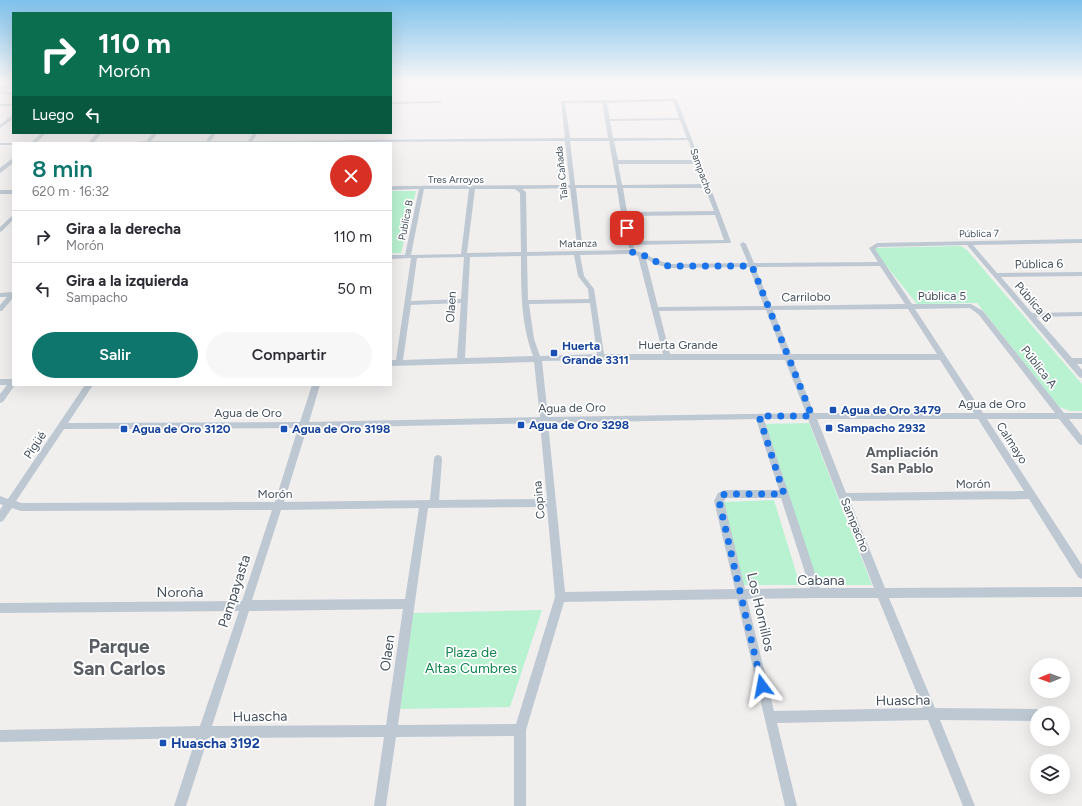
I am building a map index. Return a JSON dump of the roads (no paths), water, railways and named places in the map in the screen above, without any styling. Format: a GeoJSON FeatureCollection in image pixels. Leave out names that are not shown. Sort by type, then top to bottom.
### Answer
{"type":"FeatureCollection","features":[{"type":"Feature","properties":{"kind":"street"},"geometry":{"type":"LineString","coordinates":[[0,127],[11,119]]}},
{"type":"Feature","properties":{"kind":"street","name":"Tala Cañada"},"geometry":{"type":"LineString","coordinates":[[565,119],[579,243]]}},
{"type":"Feature","properties":{"kind":"street"},"geometry":{"type":"LineString","coordinates":[[632,252],[608,120],[683,119]]}},
{"type":"Feature","properties":{"kind":"street","name":"Sampacho"},"geometry":{"type":"LineString","coordinates":[[630,243],[728,242],[683,119]]}},
{"type":"Feature","properties":{"kind":"street"},"geometry":{"type":"LineString","coordinates":[[34,142],[43,134]]}},
{"type":"Feature","properties":{"kind":"street"},"geometry":{"type":"LineString","coordinates":[[91,142],[99,134]]}},
{"type":"Feature","properties":{"kind":"street"},"geometry":{"type":"LineString","coordinates":[[148,142],[155,134]]}},
{"type":"Feature","properties":{"kind":"street"},"geometry":{"type":"LineString","coordinates":[[249,142],[690,139]]}},
{"type":"Feature","properties":{"kind":"street"},"geometry":{"type":"LineString","coordinates":[[0,144],[12,144]]}},
{"type":"Feature","properties":{"kind":"street"},"geometry":{"type":"LineString","coordinates":[[0,172],[12,161]]}},
{"type":"Feature","properties":{"kind":"street"},"geometry":{"type":"LineString","coordinates":[[615,162],[698,162]]}},
{"type":"Feature","properties":{"kind":"street","name":"Tres Arroyos"},"geometry":{"type":"LineString","coordinates":[[392,188],[708,186]]}},
{"type":"Feature","properties":{"kind":"street","name":"Publica B"},"geometry":{"type":"LineString","coordinates":[[395,363],[408,303],[411,256],[422,188]]}},
{"type":"Feature","properties":{"kind":"street","name":"Olaen"},"geometry":{"type":"LineString","coordinates":[[461,360],[466,255],[472,188]]}},
{"type":"Feature","properties":{"kind":"street","name":"Copina"},"geometry":{"type":"LineString","coordinates":[[518,188],[524,192],[525,302],[530,339],[538,359],[545,420],[560,597],[520,730],[520,806]]}},
{"type":"Feature","properties":{"kind":"street"},"geometry":{"type":"LineString","coordinates":[[0,192],[12,192]]}},
{"type":"Feature","properties":{"kind":"street"},"geometry":{"type":"LineString","coordinates":[[624,214],[718,213]]}},
{"type":"Feature","properties":{"kind":"street"},"geometry":{"type":"LineString","coordinates":[[0,230],[12,218]]}},
{"type":"Feature","properties":{"kind":"street","name":"Pública 7"},"geometry":{"type":"LineString","coordinates":[[877,245],[1081,241]]}},
{"type":"Feature","properties":{"kind":"street","name":"Pública B"},"geometry":{"type":"LineString","coordinates":[[968,243],[1082,375]]}},
{"type":"Feature","properties":{"kind":"street","name":"Sampacho"},"geometry":{"type":"LineString","coordinates":[[743,244],[882,594],[969,806]]}},
{"type":"Feature","properties":{"kind":"street","name":"Calmayo"},"geometry":{"type":"LineString","coordinates":[[877,245],[872,248],[1082,574]]}},
{"type":"Feature","properties":{"kind":"street","name":"Matanza"},"geometry":{"type":"LineString","coordinates":[[392,257],[632,252],[641,254],[663,265],[670,266],[882,264]]}},
{"type":"Feature","properties":{"kind":"street"},"geometry":{"type":"LineString","coordinates":[[577,253],[581,276],[591,289],[601,357]]}},
{"type":"Feature","properties":{"kind":"street"},"geometry":{"type":"LineString","coordinates":[[641,254],[667,357]]}},
{"type":"Feature","properties":{"kind":"street","name":"Pública 6"},"geometry":{"type":"LineString","coordinates":[[996,275],[1082,274]]}},
{"type":"Feature","properties":{"kind":"street"},"geometry":{"type":"LineString","coordinates":[[0,294],[12,294]]}},
{"type":"Feature","properties":{"kind":"street"},"geometry":{"type":"LineString","coordinates":[[0,309],[12,295]]}},
{"type":"Feature","properties":{"kind":"street"},"geometry":{"type":"LineString","coordinates":[[525,302],[592,300]]}},
{"type":"Feature","properties":{"kind":"street"},"geometry":{"type":"LineString","coordinates":[[408,303],[464,301]]}},
{"type":"Feature","properties":{"kind":"street","name":"Pública 5"},"geometry":{"type":"LineString","coordinates":[[909,307],[965,306],[975,308]]}},
{"type":"Feature","properties":{"kind":"street","name":"Carrilobo"},"geometry":{"type":"LineString","coordinates":[[655,309],[909,307]]}},
{"type":"Feature","properties":{"kind":"street","name":"Pública A"},"geometry":{"type":"LineString","coordinates":[[975,308],[981,312],[1082,442]]}},
{"type":"Feature","properties":{"kind":"street"},"geometry":{"type":"LineString","coordinates":[[1030,314],[1082,314]]}},
{"type":"Feature","properties":{"kind":"street","name":"Huerta Grande"},"geometry":{"type":"LineString","coordinates":[[395,363],[601,357],[942,357]]}},
{"type":"Feature","properties":{"kind":"street"},"geometry":{"type":"LineString","coordinates":[[1071,361],[1082,361]]}},
{"type":"Feature","properties":{"kind":"street"},"geometry":{"type":"LineString","coordinates":[[0,382],[12,382]]}},
{"type":"Feature","properties":{"kind":"street"},"geometry":{"type":"LineString","coordinates":[[0,400],[12,383]]}},
{"type":"Feature","properties":{"kind":"street","name":"Pigüé"},"geometry":{"type":"LineString","coordinates":[[0,518],[88,386]]}},
{"type":"Feature","properties":{"kind":"street","name":"Pampayasta"},"geometry":{"type":"LineString","coordinates":[[180,806],[316,386]]}},
{"type":"Feature","properties":{"kind":"street"},"geometry":{"type":"LineString","coordinates":[[759,416],[817,593]]}},
{"type":"Feature","properties":{"kind":"street","name":"Agua de Oro"},"geometry":{"type":"LineString","coordinates":[[62,426],[304,425],[759,416],[1082,416]]}},
{"type":"Feature","properties":{"kind":"street","name":"Olaen"},"geometry":{"type":"LineString","coordinates":[[380,806],[409,604],[438,459]]}},
{"type":"Feature","properties":{"kind":"street","name":"Los Hornillos"},"geometry":{"type":"LineString","coordinates":[[784,494],[725,494],[721,496],[719,501],[791,806]]}},
{"type":"Feature","properties":{"kind":"street","name":"Morón"},"geometry":{"type":"LineString","coordinates":[[844,497],[1031,495]]}},
{"type":"Feature","properties":{"kind":"street","name":"Morón"},"geometry":{"type":"LineString","coordinates":[[0,500],[10,502],[21,507],[552,503]]}},
{"type":"Feature","properties":{"kind":"street","name":"Cabana"},"geometry":{"type":"LineString","coordinates":[[560,597],[817,593],[882,594],[1082,592]]}},
{"type":"Feature","properties":{"kind":"street","name":"Noroña"},"geometry":{"type":"LineString","coordinates":[[0,608],[409,604]]}},
{"type":"Feature","properties":{"kind":"street","name":"Huascha"},"geometry":{"type":"LineString","coordinates":[[770,717],[931,714],[1030,715]]}},
{"type":"Feature","properties":{"kind":"street","name":"Huascha"},"geometry":{"type":"LineString","coordinates":[[0,736],[204,732],[520,730]]}},
{"type":"Feature","properties":{"kind":"place","name":"Huerta Grande 3311"},"geometry":{"type":"Point","coordinates":[554,353]}},
{"type":"Feature","properties":{"kind":"place","name":"Agua de Oro 3479"},"geometry":{"type":"Point","coordinates":[833,410]}},
{"type":"Feature","properties":{"kind":"place","name":"Agua de Oro 3298"},"geometry":{"type":"Point","coordinates":[521,425]}},
{"type":"Feature","properties":{"kind":"place","name":"Sampacho 2932"},"geometry":{"type":"Point","coordinates":[829,428]}},
{"type":"Feature","properties":{"kind":"place","name":"Agua de Oro 3120"},"geometry":{"type":"Point","coordinates":[124,429]}},
{"type":"Feature","properties":{"kind":"place","name":"Agua de Oro 3198"},"geometry":{"type":"Point","coordinates":[284,429]}},
{"type":"Feature","properties":{"kind":"place","name":"Huascha 3192"},"geometry":{"type":"Point","coordinates":[163,743]}},
{"type":"Feature","properties":{"kind":"district","name":"Ampliación San Pablo"},"geometry":{"type":"Point","coordinates":[902,460]}},
{"type":"Feature","properties":{"kind":"district","name":"Parque San Carlos"},"geometry":{"type":"Point","coordinates":[119,657]}},
{"type":"Feature","properties":{"kind":"park label","name":"Plaza de Altas Cumbres"},"geometry":{"type":"Point","coordinates":[471,660]}}]}
